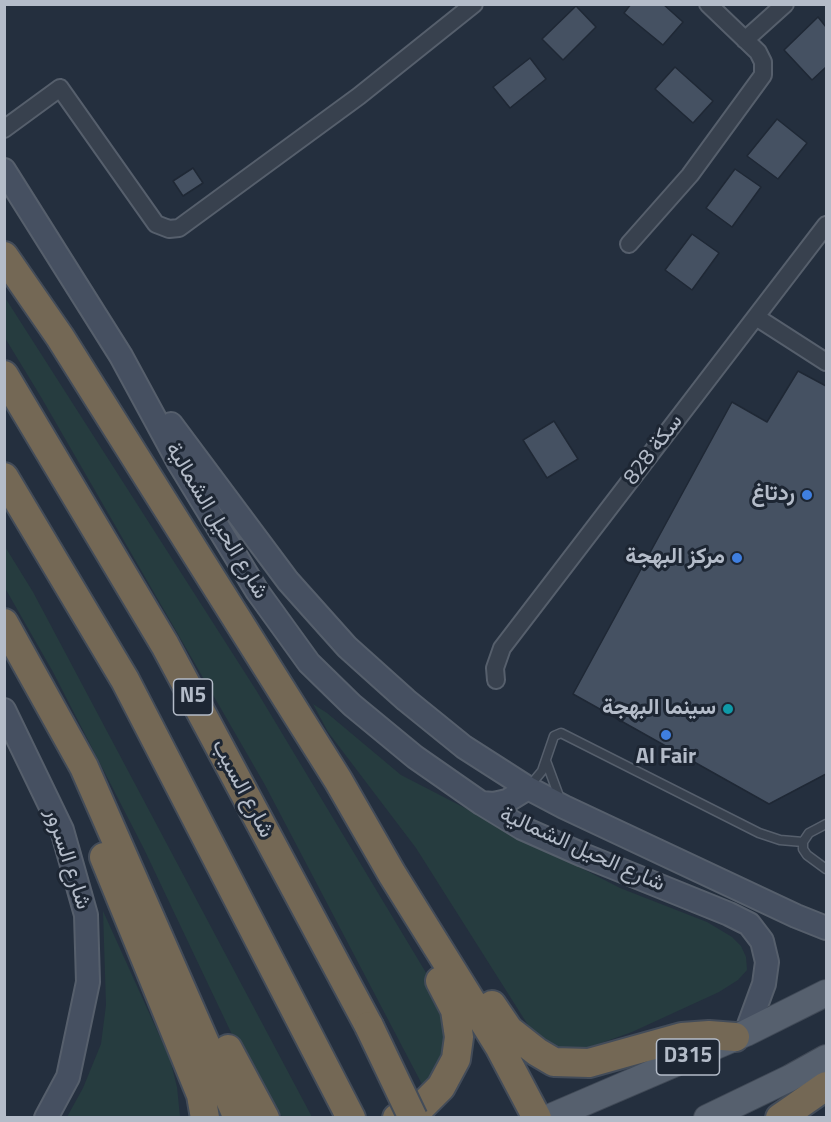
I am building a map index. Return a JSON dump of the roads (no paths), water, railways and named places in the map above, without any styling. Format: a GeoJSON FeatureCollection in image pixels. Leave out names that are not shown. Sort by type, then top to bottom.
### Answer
{"type":"FeatureCollection","features":[{"type":"Feature","properties":{"kind":"highway"},"geometry":{"type":"LineString","coordinates":[[4,256],[60,338],[369,833],[499,1046],[537,1118]]}},
{"type":"Feature","properties":{"kind":"highway","name":"شارع السيب"},"geometry":{"type":"LineString","coordinates":[[4,375],[165,645],[369,1026],[413,1118]]}},
{"type":"Feature","properties":{"kind":"highway","name":"N5"},"geometry":{"type":"LineString","coordinates":[[4,477],[125,680],[351,1118]]}},
{"type":"Feature","properties":{"kind":"highway"},"geometry":{"type":"LineString","coordinates":[[4,623],[84,767],[238,1118]]}},
{"type":"Feature","properties":{"kind":"highway"},"geometry":{"type":"LineString","coordinates":[[84,767],[101,850],[197,1084],[205,1118]]}},
{"type":"Feature","properties":{"kind":"highway"},"geometry":{"type":"LineString","coordinates":[[369,833],[417,879],[465,963],[509,1030],[554,1062],[589,1063],[682,1037],[741,1035]]}},
{"type":"Feature","properties":{"kind":"highway"},"geometry":{"type":"LineString","coordinates":[[392,874],[415,935],[455,1010],[459,1037],[456,1059],[441,1087],[421,1107],[397,1118]]}},
{"type":"Feature","properties":{"kind":"highway"},"geometry":{"type":"LineString","coordinates":[[149,913],[187,969],[265,1118]]}},
{"type":"Feature","properties":{"kind":"highway"},"geometry":{"type":"LineString","coordinates":[[780,1118],[826,1086]]}},
{"type":"Feature","properties":{"kind":"main road","name":"D315"},"geometry":{"type":"LineString","coordinates":[[548,1118],[741,1035],[826,993]]}},
{"type":"Feature","properties":{"kind":"main road"},"geometry":{"type":"LineString","coordinates":[[707,1118],[826,1058]]}},
{"type":"Feature","properties":{"kind":"street"},"geometry":{"type":"LineString","coordinates":[[4,129],[60,88],[156,224],[169,229],[179,228],[359,96],[474,4]]}},
{"type":"Feature","properties":{"kind":"street"},"geometry":{"type":"LineString","coordinates":[[629,244],[690,175],[763,75],[763,62],[758,52],[708,4]]}},
{"type":"Feature","properties":{"kind":"street"},"geometry":{"type":"LineString","coordinates":[[745,40],[786,4]]}},
{"type":"Feature","properties":{"kind":"street","name":"شارع الحيل الشمالية"},"geometry":{"type":"LineString","coordinates":[[4,170],[121,356],[179,463],[257,591],[309,663],[352,705],[415,758],[522,828],[749,924],[762,941],[767,963],[764,984],[741,1035]]}},
{"type":"Feature","properties":{"kind":"street","name":"سكة 828"},"geometry":{"type":"LineString","coordinates":[[496,680],[495,668],[502,648],[826,225]]}},
{"type":"Feature","properties":{"kind":"street"},"geometry":{"type":"LineString","coordinates":[[756,316],[826,362]]}},
{"type":"Feature","properties":{"kind":"street","name":"شارع الحيل الشمالية"},"geometry":{"type":"LineString","coordinates":[[121,356],[288,580],[347,647],[464,747],[528,788],[564,807],[826,928]]}},
{"type":"Feature","properties":{"kind":"street","name":"شارع السرور"},"geometry":{"type":"LineString","coordinates":[[4,710],[62,830],[86,915],[88,982],[68,1077],[46,1118]]}},
{"type":"Feature","properties":{"kind":"street"},"geometry":{"type":"LineString","coordinates":[[481,803],[494,804],[507,801],[528,788]]}},
{"type":"Feature","properties":{"kind":"lane"},"geometry":{"type":"LineString","coordinates":[[528,788],[536,780],[554,736],[561,733],[759,833],[780,840],[803,842]]}},
{"type":"Feature","properties":{"kind":"lane"},"geometry":{"type":"LineString","coordinates":[[546,760],[564,807]]}},
{"type":"Feature","properties":{"kind":"lane"},"geometry":{"type":"LineString","coordinates":[[826,824],[809,833],[803,842],[803,849],[807,855],[826,869]]}},
{"type":"Feature","properties":{"kind":"place","name":"ردتاغ"},"geometry":{"type":"Point","coordinates":[807,495]}},
{"type":"Feature","properties":{"kind":"place","name":"مركز البهجة"},"geometry":{"type":"Point","coordinates":[737,558]}},
{"type":"Feature","properties":{"kind":"place","name":"سينما البهجة"},"geometry":{"type":"Point","coordinates":[728,709]}},
{"type":"Feature","properties":{"kind":"place","name":"Al Fair"},"geometry":{"type":"Point","coordinates":[666,735]}}]}
